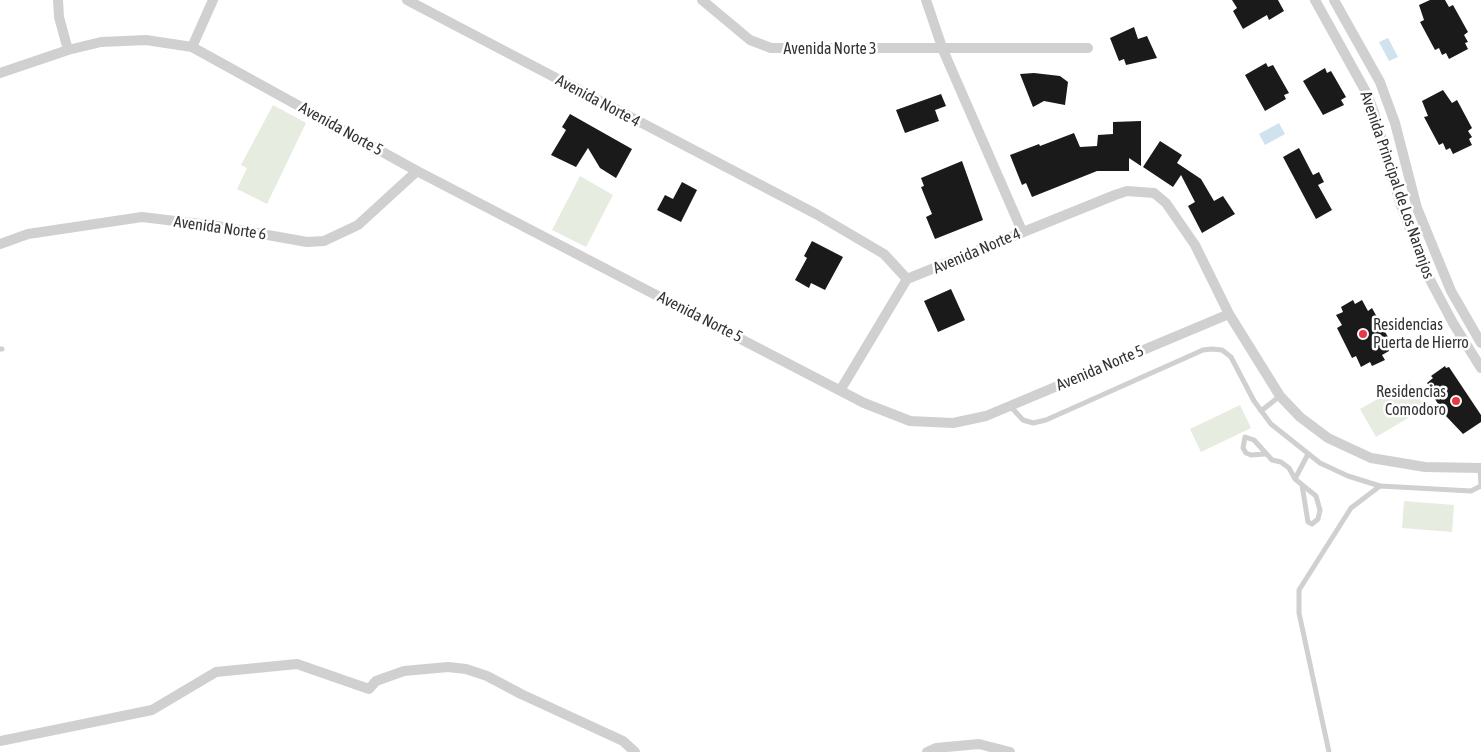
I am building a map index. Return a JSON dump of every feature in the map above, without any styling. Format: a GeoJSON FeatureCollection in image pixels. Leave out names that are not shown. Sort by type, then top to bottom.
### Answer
{"type":"FeatureCollection","features":[{"type":"Feature","properties":{"kind":"street"},"geometry":{"type":"LineString","coordinates":[[58,0],[59,17],[68,50]]}},
{"type":"Feature","properties":{"kind":"street"},"geometry":{"type":"LineString","coordinates":[[0,74],[68,50],[100,42],[146,40],[192,47],[213,0]]}},
{"type":"Feature","properties":{"kind":"street","name":"Avenida Norte 4"},"geometry":{"type":"LineString","coordinates":[[407,0],[816,214],[884,254],[907,279],[1022,231],[1127,191],[1154,193],[1166,202],[1194,245],[1229,314],[1280,396],[1300,417],[1328,438],[1372,458],[1425,467],[1481,468]]}},
{"type":"Feature","properties":{"kind":"street","name":"Avenida Norte 3"},"geometry":{"type":"LineString","coordinates":[[702,0],[750,40],[771,48],[944,50],[1088,48]]}},
{"type":"Feature","properties":{"kind":"street"},"geometry":{"type":"LineString","coordinates":[[926,0],[944,50],[1022,231]]}},
{"type":"Feature","properties":{"kind":"street","name":"Avenida Principal de Los Naranjos"},"geometry":{"type":"LineString","coordinates":[[1315,0],[1366,92],[1374,112],[1400,203],[1428,276],[1457,330],[1481,368]]}},
{"type":"Feature","properties":{"kind":"street","name":"Avenida Principal de Los Naranjos"},"geometry":{"type":"LineString","coordinates":[[1334,0],[1380,82],[1395,123],[1417,208],[1451,292],[1481,343]]}},
{"type":"Feature","properties":{"kind":"street","name":"Avenida Norte 5"},"geometry":{"type":"LineString","coordinates":[[192,47],[417,171],[841,389],[864,403],[910,421],[953,423],[986,416],[1229,314]]}},
{"type":"Feature","properties":{"kind":"street","name":"Avenida Norte 6"},"geometry":{"type":"LineString","coordinates":[[0,244],[28,234],[142,217],[217,226],[307,242],[324,241],[358,225],[417,171]]}},
{"type":"Feature","properties":{"kind":"street"},"geometry":{"type":"LineString","coordinates":[[841,389],[907,279]]}},
{"type":"Feature","properties":{"kind":"street"},"geometry":{"type":"LineString","coordinates":[[0,741],[152,710],[216,672],[297,664],[370,689],[376,681],[404,672],[448,667],[466,669],[487,676],[521,694],[623,741],[635,752]]}},
{"type":"Feature","properties":{"kind":"street"},"geometry":{"type":"LineString","coordinates":[[927,752],[936,748],[979,744],[1010,752]]}},
{"type":"Feature","properties":{"kind":"lane"},"geometry":{"type":"LineString","coordinates":[[1011,407],[1023,420],[1033,423],[1046,420],[1203,350],[1222,350],[1231,357],[1271,424],[1320,463],[1348,476],[1380,486],[1471,491],[1481,486],[1481,468]]}},
{"type":"Feature","properties":{"kind":"lane"},"geometry":{"type":"LineString","coordinates":[[1261,410],[1280,396]]}},
{"type":"Feature","properties":{"kind":"lane"},"geometry":{"type":"LineString","coordinates":[[1265,454],[1251,455],[1246,453],[1243,448],[1245,437],[1254,440],[1272,460],[1281,462],[1289,468],[1295,479],[1316,496],[1320,510],[1318,519],[1312,524],[1308,522],[1302,485]]}},
{"type":"Feature","properties":{"kind":"lane"},"geometry":{"type":"LineString","coordinates":[[1295,479],[1308,454]]}},
{"type":"Feature","properties":{"kind":"lane"},"geometry":{"type":"LineString","coordinates":[[1329,752],[1299,613],[1299,590],[1351,508],[1380,486]]}},
{"type":"Feature","properties":{"kind":"shaded area"},"geometry":{"type":"Polygon","coordinates":[[[273,105],[306,123],[267,204],[237,189],[247,168],[241,165],[273,105]]]}},
{"type":"Feature","properties":{"kind":"shaded area"},"geometry":{"type":"Polygon","coordinates":[[[580,176],[613,195],[586,247],[552,230],[580,176]]]}},
{"type":"Feature","properties":{"kind":"shaded area"},"geometry":{"type":"Polygon","coordinates":[[[1409,381],[1425,408],[1376,437],[1360,409],[1409,381]]]}},
{"type":"Feature","properties":{"kind":"shaded area"},"geometry":{"type":"Polygon","coordinates":[[[1240,405],[1251,428],[1201,452],[1190,429],[1240,405]]]}},
{"type":"Feature","properties":{"kind":"shaded area"},"geometry":{"type":"Polygon","coordinates":[[[1404,501],[1454,505],[1452,532],[1402,528],[1404,501]]]}},
{"type":"Feature","properties":{"kind":"water"},"geometry":{"type":"Polygon","coordinates":[[[1388,38],[1398,57],[1389,61],[1379,42],[1388,38]]]}},
{"type":"Feature","properties":{"kind":"water"},"geometry":{"type":"Polygon","coordinates":[[[1279,123],[1285,134],[1265,145],[1259,134],[1279,123]]]}},
{"type":"Feature","properties":{"kind":"building"},"geometry":{"type":"Polygon","coordinates":[[[1232,0],[1278,0],[1284,11],[1269,20],[1267,15],[1243,29],[1233,11],[1237,8],[1232,0]]]}},
{"type":"Feature","properties":{"kind":"building"},"geometry":{"type":"Polygon","coordinates":[[[1430,0],[1445,0],[1449,7],[1453,5],[1468,32],[1464,35],[1468,42],[1465,43],[1468,49],[1449,59],[1446,53],[1442,55],[1439,48],[1435,50],[1420,22],[1424,20],[1419,5],[1430,0]]]}},
{"type":"Feature","properties":{"kind":"building"},"geometry":{"type":"Polygon","coordinates":[[[1134,27],[1138,39],[1147,36],[1157,58],[1126,65],[1124,59],[1119,61],[1110,38],[1134,27]]]}},
{"type":"Feature","properties":{"kind":"building"},"geometry":{"type":"Polygon","coordinates":[[[1266,63],[1268,67],[1273,65],[1289,93],[1284,95],[1286,99],[1265,111],[1245,75],[1266,63]]]}},
{"type":"Feature","properties":{"kind":"building"},"geometry":{"type":"Polygon","coordinates":[[[1325,68],[1327,73],[1331,71],[1346,97],[1341,100],[1344,105],[1323,115],[1303,81],[1325,68]]]}},
{"type":"Feature","properties":{"kind":"building"},"geometry":{"type":"Polygon","coordinates":[[[1034,73],[1060,76],[1068,82],[1065,105],[1044,101],[1033,107],[1020,74],[1034,73]]]}},
{"type":"Feature","properties":{"kind":"building"},"geometry":{"type":"Polygon","coordinates":[[[1443,90],[1452,103],[1457,100],[1472,128],[1468,131],[1472,137],[1469,139],[1472,145],[1453,154],[1450,148],[1446,150],[1443,143],[1439,145],[1424,117],[1428,116],[1422,101],[1443,90]]]}},
{"type":"Feature","properties":{"kind":"building"},"geometry":{"type":"Polygon","coordinates":[[[941,94],[946,106],[935,110],[939,121],[905,133],[896,110],[941,94]]]}},
{"type":"Feature","properties":{"kind":"building"},"geometry":{"type":"Polygon","coordinates":[[[570,114],[632,149],[616,178],[600,168],[588,148],[576,167],[551,155],[566,130],[562,127],[570,114]]]}},
{"type":"Feature","properties":{"kind":"building"},"geometry":{"type":"Polygon","coordinates":[[[1141,121],[1141,166],[1129,158],[1129,171],[1097,171],[1032,197],[1026,183],[1022,185],[1010,155],[1074,133],[1080,147],[1097,146],[1098,135],[1113,134],[1113,122],[1141,121]]]}},
{"type":"Feature","properties":{"kind":"building"},"geometry":{"type":"Polygon","coordinates":[[[1160,141],[1182,155],[1177,163],[1201,179],[1214,201],[1223,196],[1235,214],[1202,233],[1188,206],[1195,202],[1181,175],[1173,187],[1143,167],[1160,141]]]}},
{"type":"Feature","properties":{"kind":"building"},"geometry":{"type":"Polygon","coordinates":[[[1299,148],[1313,175],[1319,172],[1324,182],[1318,185],[1332,210],[1316,219],[1283,157],[1299,148]]]}},
{"type":"Feature","properties":{"kind":"building"},"geometry":{"type":"Polygon","coordinates":[[[962,161],[983,220],[935,239],[926,217],[932,214],[921,187],[924,186],[921,178],[962,161]]]}},
{"type":"Feature","properties":{"kind":"building"},"geometry":{"type":"Polygon","coordinates":[[[682,182],[697,190],[681,222],[657,210],[665,195],[673,199],[682,182]]]}},
{"type":"Feature","properties":{"kind":"building"},"geometry":{"type":"Polygon","coordinates":[[[812,241],[843,257],[825,290],[811,283],[809,288],[795,280],[807,258],[804,256],[812,241]]]}},
{"type":"Feature","properties":{"kind":"building"},"geometry":{"type":"Polygon","coordinates":[[[951,289],[965,320],[938,332],[924,301],[951,289]]]}},
{"type":"Feature","properties":{"kind":"building","name":"Residencias Puerta de Hierro"},"geometry":{"type":"Polygon","coordinates":[[[1353,300],[1355,304],[1362,300],[1368,311],[1372,308],[1389,339],[1384,341],[1389,351],[1382,355],[1385,360],[1372,366],[1370,362],[1361,367],[1356,356],[1352,358],[1337,328],[1342,325],[1336,315],[1343,312],[1341,307],[1353,300]]]}},
{"type":"Feature","properties":{"kind":"building","name":"Residencias Comodoro"},"geometry":{"type":"Polygon","coordinates":[[[1445,366],[1446,368],[1449,367],[1481,415],[1481,422],[1463,434],[1445,415],[1427,383],[1433,378],[1431,376],[1445,366]]]}},
{"type":"Feature","properties":{"kind":"place","name":"Residencias Puerta de Hierro"},"geometry":{"type":"Point","coordinates":[1363,334]}},
{"type":"Feature","properties":{"kind":"place","name":"Residencias Comodoro"},"geometry":{"type":"Point","coordinates":[1456,401]}}]}
